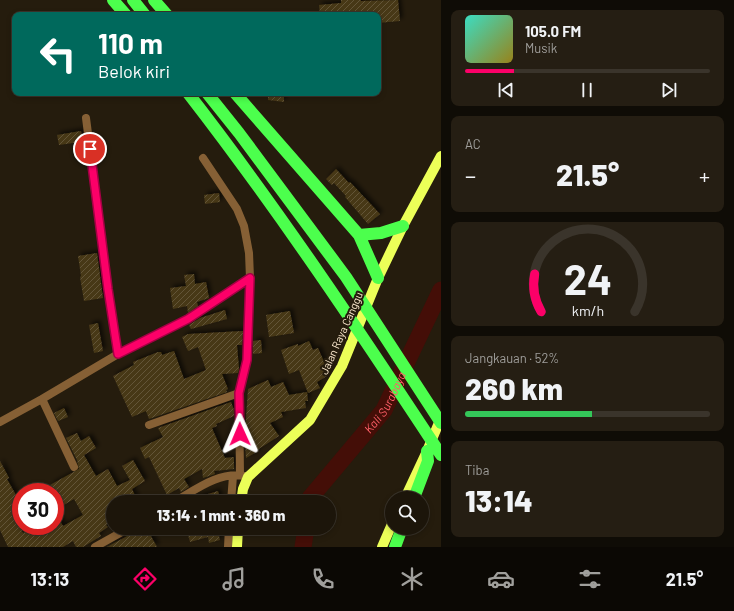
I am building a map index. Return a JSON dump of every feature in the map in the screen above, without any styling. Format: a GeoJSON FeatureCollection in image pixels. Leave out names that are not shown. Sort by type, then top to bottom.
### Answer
{"type":"FeatureCollection","features":[{"type":"Feature","properties":{"kind":"highway"},"geometry":{"type":"LineString","coordinates":[[113,0],[123,12]]}},
{"type":"Feature","properties":{"kind":"highway"},"geometry":{"type":"LineString","coordinates":[[133,0],[143,12]]}},
{"type":"Feature","properties":{"kind":"highway"},"geometry":{"type":"LineString","coordinates":[[154,0],[164,12]]}},
{"type":"Feature","properties":{"kind":"highway"},"geometry":{"type":"LineString","coordinates":[[190,96],[230,147],[342,305],[441,455]]}},
{"type":"Feature","properties":{"kind":"highway"},"geometry":{"type":"LineString","coordinates":[[209,96],[239,133],[346,277],[441,423]]}},
{"type":"Feature","properties":{"kind":"highway"},"geometry":{"type":"LineString","coordinates":[[238,96],[359,235],[378,278]]}},
{"type":"Feature","properties":{"kind":"highway"},"geometry":{"type":"LineString","coordinates":[[359,235],[381,232],[403,226]]}},
{"type":"Feature","properties":{"kind":"highway"},"geometry":{"type":"LineString","coordinates":[[417,491],[428,461],[428,450]]}},
{"type":"Feature","properties":{"kind":"highway"},"geometry":{"type":"LineString","coordinates":[[395,547],[399,535]]}},
{"type":"Feature","properties":{"kind":"main road","name":"Jalan Raya Canggu"},"geometry":{"type":"LineString","coordinates":[[242,495],[240,476],[310,420],[342,366],[378,278],[403,226],[441,156]]}},
{"type":"Feature","properties":{"kind":"main road"},"geometry":{"type":"LineString","coordinates":[[408,491],[441,418]]}},
{"type":"Feature","properties":{"kind":"main road"},"geometry":{"type":"LineString","coordinates":[[237,547],[238,535]]}},
{"type":"Feature","properties":{"kind":"main road"},"geometry":{"type":"LineString","coordinates":[[382,547],[387,535]]}},
{"type":"Feature","properties":{"kind":"main road"},"geometry":{"type":"LineString","coordinates":[[385,547],[388,535]]}},
{"type":"Feature","properties":{"kind":"street"},"geometry":{"type":"LineString","coordinates":[[86,118],[118,354]]}},
{"type":"Feature","properties":{"kind":"street"},"geometry":{"type":"LineString","coordinates":[[203,158],[237,209],[244,226],[249,253],[250,278],[247,360],[239,393],[240,476],[233,495]]}},
{"type":"Feature","properties":{"kind":"street"},"geometry":{"type":"LineString","coordinates":[[0,422],[118,354],[188,319],[250,278]]}},
{"type":"Feature","properties":{"kind":"street"},"geometry":{"type":"LineString","coordinates":[[149,425],[239,393]]}},
{"type":"Feature","properties":{"kind":"street"},"geometry":{"type":"LineString","coordinates":[[42,399],[74,467]]}},
{"type":"Feature","properties":{"kind":"street"},"geometry":{"type":"LineString","coordinates":[[187,495],[220,478],[240,476]]}},
{"type":"Feature","properties":{"kind":"street"},"geometry":{"type":"LineString","coordinates":[[95,547],[116,535]]}},
{"type":"Feature","properties":{"kind":"street"},"geometry":{"type":"LineString","coordinates":[[228,547],[229,535]]}},
{"type":"Feature","properties":{"kind":"building"},"geometry":{"type":"Polygon","coordinates":[[[341,0],[398,0],[400,21],[381,23],[381,12],[320,12],[319,5],[341,3],[341,0]]]}},
{"type":"Feature","properties":{"kind":"building"},"geometry":{"type":"Polygon","coordinates":[[[268,96],[284,96],[284,102],[268,100],[268,96]]]}},
{"type":"Feature","properties":{"kind":"building"},"geometry":{"type":"Polygon","coordinates":[[[81,131],[83,138],[79,139],[80,142],[59,145],[57,135],[81,131]]]}},
{"type":"Feature","properties":{"kind":"building"},"geometry":{"type":"Polygon","coordinates":[[[336,169],[380,214],[368,224],[334,183],[332,185],[326,179],[336,169]]]}},
{"type":"Feature","properties":{"kind":"building"},"geometry":{"type":"Polygon","coordinates":[[[219,193],[220,202],[205,204],[204,195],[219,193]]]}},
{"type":"Feature","properties":{"kind":"building"},"geometry":{"type":"Polygon","coordinates":[[[97,253],[103,298],[84,301],[78,256],[97,253]]]}},
{"type":"Feature","properties":{"kind":"building"},"geometry":{"type":"Polygon","coordinates":[[[194,274],[195,284],[206,282],[209,298],[197,302],[198,306],[188,313],[187,306],[173,309],[170,288],[186,286],[184,275],[194,274]]]}},
{"type":"Feature","properties":{"kind":"building"},"geometry":{"type":"Polygon","coordinates":[[[225,310],[227,319],[191,329],[189,325],[200,318],[225,310]]]}},
{"type":"Feature","properties":{"kind":"building"},"geometry":{"type":"Polygon","coordinates":[[[290,311],[294,333],[269,337],[266,315],[290,311]]]}},
{"type":"Feature","properties":{"kind":"building"},"geometry":{"type":"Polygon","coordinates":[[[98,323],[103,351],[94,353],[89,325],[98,323]]]}},
{"type":"Feature","properties":{"kind":"building"},"geometry":{"type":"Polygon","coordinates":[[[243,331],[242,345],[237,345],[238,373],[222,374],[228,389],[226,390],[227,392],[149,419],[146,411],[132,417],[113,376],[134,365],[133,362],[158,352],[161,352],[162,355],[174,351],[184,379],[206,370],[198,347],[188,351],[182,337],[188,334],[243,331]]]}},
{"type":"Feature","properties":{"kind":"building"},"geometry":{"type":"Polygon","coordinates":[[[261,340],[262,353],[253,354],[253,341],[261,340]]]}},
{"type":"Feature","properties":{"kind":"building"},"geometry":{"type":"Polygon","coordinates":[[[309,341],[313,350],[318,348],[325,364],[321,366],[327,376],[317,382],[320,388],[308,393],[299,370],[289,374],[281,350],[298,344],[298,346],[309,341]]]}},
{"type":"Feature","properties":{"kind":"building"},"geometry":{"type":"Polygon","coordinates":[[[268,380],[271,387],[283,382],[289,395],[307,392],[308,401],[305,401],[306,408],[281,412],[283,417],[270,423],[279,436],[246,458],[245,444],[250,442],[245,433],[248,389],[268,380]]]}},
{"type":"Feature","properties":{"kind":"building"},"geometry":{"type":"Polygon","coordinates":[[[231,402],[234,410],[234,416],[216,424],[217,426],[212,428],[225,458],[234,457],[234,469],[214,471],[215,474],[203,478],[202,469],[184,479],[189,487],[181,492],[179,488],[167,495],[149,457],[145,459],[140,448],[163,437],[158,428],[231,402]]]}},
{"type":"Feature","properties":{"kind":"building"},"geometry":{"type":"Polygon","coordinates":[[[64,408],[68,417],[58,421],[54,413],[64,408]]]}},
{"type":"Feature","properties":{"kind":"building"},"geometry":{"type":"Polygon","coordinates":[[[77,433],[81,441],[89,436],[96,448],[84,455],[96,476],[108,469],[117,486],[130,480],[122,466],[133,460],[145,481],[132,489],[135,495],[106,495],[106,528],[99,533],[101,536],[83,547],[76,547],[73,541],[63,547],[8,547],[0,530],[0,461],[9,478],[7,479],[12,488],[12,535],[64,535],[64,525],[83,515],[74,499],[64,505],[64,483],[54,483],[79,469],[77,460],[66,438],[77,433]]]}},
{"type":"Feature","properties":{"kind":"building"},"geometry":{"type":"Polygon","coordinates":[[[218,491],[219,495],[205,495],[218,491]]]}},
{"type":"Feature","properties":{"kind":"building"},"geometry":{"type":"Polygon","coordinates":[[[129,535],[153,535],[151,536],[157,547],[107,547],[129,535]]]}},
{"type":"Feature","properties":{"kind":"building"},"geometry":{"type":"Polygon","coordinates":[[[188,535],[219,535],[220,540],[209,543],[208,537],[190,542],[188,535]]]}},
{"type":"Feature","properties":{"kind":"waterway","name":"Kali Surabaya"},"geometry":{"type":"LineString","coordinates":[[313,495],[384,410],[441,290]]}},
{"type":"Feature","properties":{"kind":"waterway","name":"Kali Surabaya"},"geometry":{"type":"LineString","coordinates":[[303,547],[305,535]]}},
{"type":"Feature","properties":{"kind":"route"},"geometry":{"type":"LineString","coordinates":[[90,149],[118,354],[188,319],[250,278],[247,360],[239,393],[240,434]]}}]}
